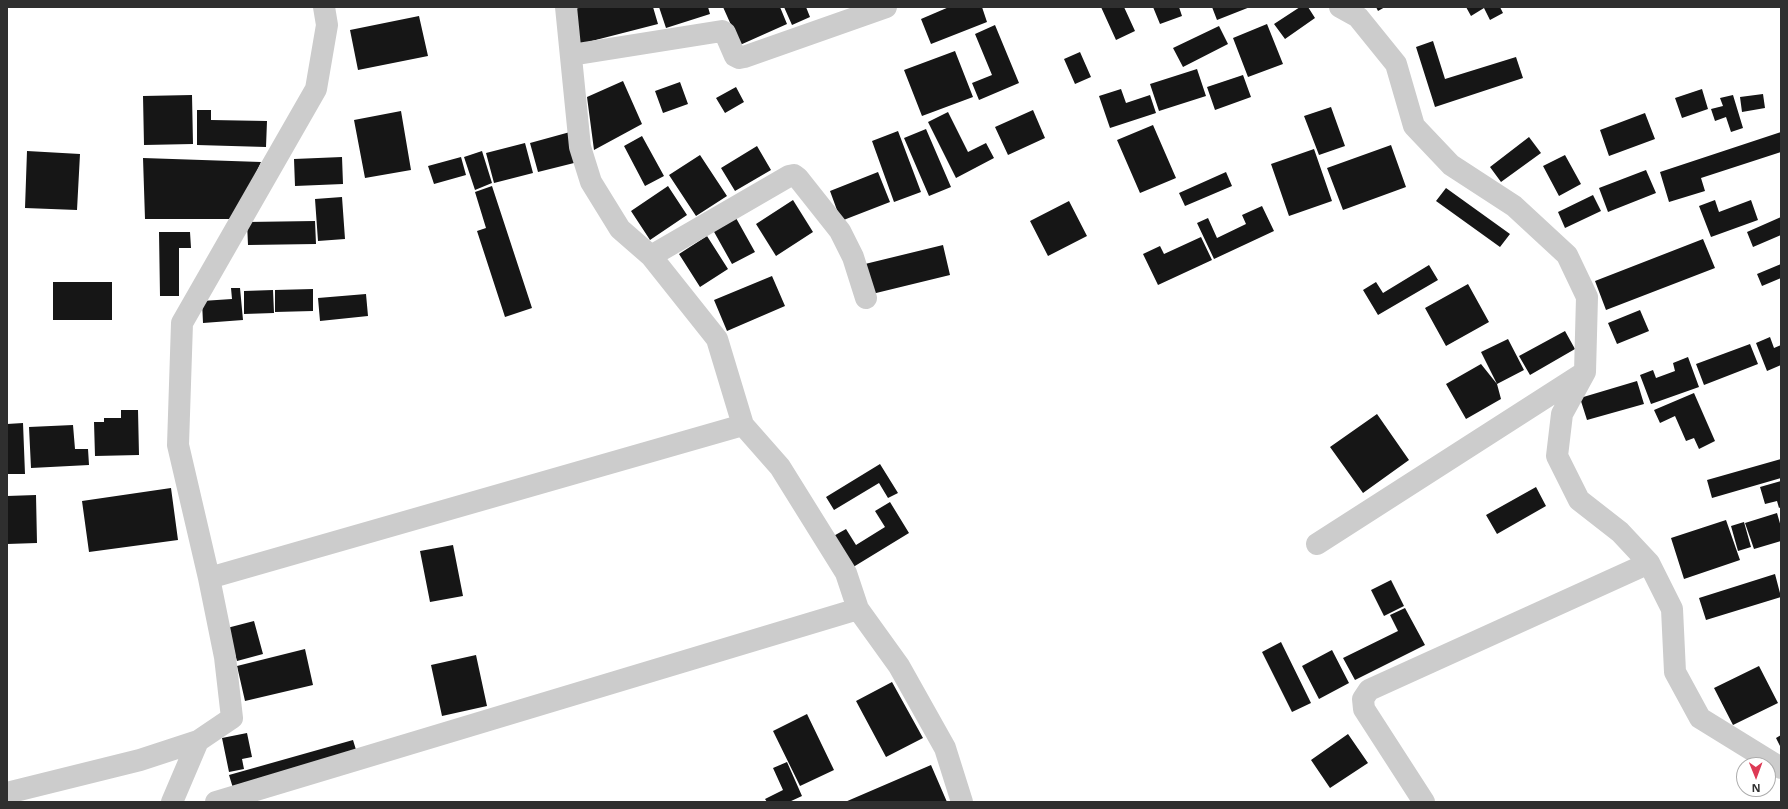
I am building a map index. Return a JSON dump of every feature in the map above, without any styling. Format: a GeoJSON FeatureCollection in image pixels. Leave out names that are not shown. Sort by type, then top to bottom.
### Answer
{"type":"FeatureCollection","features":[{"type":"Feature","properties":{"kind":"street"},"geometry":{"type":"LineString","coordinates":[[7,793],[140,760],[198,741],[232,718],[225,657],[209,578],[178,445],[182,323],[316,89],[327,25],[324,7]]}},
{"type":"Feature","properties":{"kind":"street"},"geometry":{"type":"LineString","coordinates":[[566,7],[580,147],[591,182],[620,229],[651,256],[717,339],[743,425],[780,467],[846,573],[858,609],[899,666],[945,748],[962,802]]}},
{"type":"Feature","properties":{"kind":"street"},"geometry":{"type":"LineString","coordinates":[[571,55],[722,31],[725,33],[735,56],[739,58],[886,7]]}},
{"type":"Feature","properties":{"kind":"street"},"geometry":{"type":"LineString","coordinates":[[1340,7],[1358,17],[1396,64],[1414,126],[1451,165],[1514,206],[1567,255],[1587,297],[1585,372],[1562,414],[1557,456],[1579,500],[1620,532],[1649,563],[1672,609],[1675,672],[1700,718],[1781,768]]}},
{"type":"Feature","properties":{"kind":"street"},"geometry":{"type":"LineString","coordinates":[[651,256],[789,176],[794,175],[840,230],[854,257],[866,298]]}},
{"type":"Feature","properties":{"kind":"street"},"geometry":{"type":"LineString","coordinates":[[1317,544],[1585,372]]}},
{"type":"Feature","properties":{"kind":"street"},"geometry":{"type":"LineString","coordinates":[[209,578],[743,425]]}},
{"type":"Feature","properties":{"kind":"street"},"geometry":{"type":"LineString","coordinates":[[1424,802],[1364,709],[1363,699],[1369,690],[1649,563]]}},
{"type":"Feature","properties":{"kind":"street"},"geometry":{"type":"LineString","coordinates":[[216,802],[858,609]]}},
{"type":"Feature","properties":{"kind":"street"},"geometry":{"type":"LineString","coordinates":[[172,802],[198,741]]}},
{"type":"Feature","properties":{"kind":"building"},"geometry":{"type":"Polygon","coordinates":[[[583,7],[653,7],[658,24],[580,44],[570,10],[583,7]]]}},
{"type":"Feature","properties":{"kind":"building"},"geometry":{"type":"Polygon","coordinates":[[[659,7],[708,7],[710,14],[666,28],[659,7]]]}},
{"type":"Feature","properties":{"kind":"building"},"geometry":{"type":"Polygon","coordinates":[[[723,7],[780,7],[787,24],[740,45],[723,7]]]}},
{"type":"Feature","properties":{"kind":"building"},"geometry":{"type":"Polygon","coordinates":[[[784,7],[806,7],[810,17],[792,25],[784,7]]]}},
{"type":"Feature","properties":{"kind":"building"},"geometry":{"type":"Polygon","coordinates":[[[949,7],[982,7],[987,22],[931,44],[921,19],[949,7]]]}},
{"type":"Feature","properties":{"kind":"building"},"geometry":{"type":"Polygon","coordinates":[[[1101,7],[1124,7],[1135,31],[1116,40],[1101,7]]]}},
{"type":"Feature","properties":{"kind":"building"},"geometry":{"type":"Polygon","coordinates":[[[1153,7],[1179,7],[1182,16],[1160,24],[1153,7]]]}},
{"type":"Feature","properties":{"kind":"building"},"geometry":{"type":"Polygon","coordinates":[[[1212,7],[1250,7],[1217,20],[1212,7]]]}},
{"type":"Feature","properties":{"kind":"building"},"geometry":{"type":"Polygon","coordinates":[[[1300,7],[1308,7],[1315,18],[1285,39],[1274,24],[1300,7]]]}},
{"type":"Feature","properties":{"kind":"building"},"geometry":{"type":"Polygon","coordinates":[[[1376,7],[1385,7],[1378,11],[1376,7]]]}},
{"type":"Feature","properties":{"kind":"building"},"geometry":{"type":"Polygon","coordinates":[[[1466,7],[1500,7],[1503,13],[1490,20],[1484,8],[1471,16],[1466,7]]]}},
{"type":"Feature","properties":{"kind":"building"},"geometry":{"type":"Polygon","coordinates":[[[419,16],[428,56],[358,70],[350,30],[419,16]]]}},
{"type":"Feature","properties":{"kind":"building"},"geometry":{"type":"Polygon","coordinates":[[[1267,24],[1283,64],[1248,77],[1233,38],[1267,24]]]}},
{"type":"Feature","properties":{"kind":"building"},"geometry":{"type":"Polygon","coordinates":[[[995,25],[1019,83],[979,100],[972,83],[992,75],[975,34],[995,25]]]}},
{"type":"Feature","properties":{"kind":"building"},"geometry":{"type":"Polygon","coordinates":[[[1219,26],[1228,44],[1183,67],[1173,48],[1219,26]]]}},
{"type":"Feature","properties":{"kind":"building"},"geometry":{"type":"Polygon","coordinates":[[[1433,41],[1445,79],[1516,57],[1523,78],[1435,107],[1416,47],[1433,41]]]}},
{"type":"Feature","properties":{"kind":"building"},"geometry":{"type":"Polygon","coordinates":[[[955,51],[973,97],[922,116],[904,70],[955,51]]]}},
{"type":"Feature","properties":{"kind":"building"},"geometry":{"type":"Polygon","coordinates":[[[1080,52],[1091,77],[1075,84],[1064,59],[1080,52]]]}},
{"type":"Feature","properties":{"kind":"building"},"geometry":{"type":"Polygon","coordinates":[[[1197,69],[1206,96],[1159,111],[1150,84],[1197,69]]]}},
{"type":"Feature","properties":{"kind":"building"},"geometry":{"type":"Polygon","coordinates":[[[1243,75],[1251,97],[1215,110],[1207,87],[1243,75]]]}},
{"type":"Feature","properties":{"kind":"building"},"geometry":{"type":"Polygon","coordinates":[[[623,81],[642,124],[594,150],[587,97],[623,81]]]}},
{"type":"Feature","properties":{"kind":"building"},"geometry":{"type":"Polygon","coordinates":[[[680,82],[688,104],[663,113],[655,91],[680,82]]]}},
{"type":"Feature","properties":{"kind":"building"},"geometry":{"type":"Polygon","coordinates":[[[736,87],[744,102],[725,113],[716,98],[736,87]]]}},
{"type":"Feature","properties":{"kind":"building"},"geometry":{"type":"Polygon","coordinates":[[[1121,89],[1126,103],[1150,95],[1156,113],[1110,128],[1099,96],[1121,89]]]}},
{"type":"Feature","properties":{"kind":"building"},"geometry":{"type":"Polygon","coordinates":[[[1702,89],[1708,109],[1682,118],[1675,98],[1702,89]]]}},
{"type":"Feature","properties":{"kind":"building"},"geometry":{"type":"Polygon","coordinates":[[[1763,94],[1765,108],[1742,112],[1740,97],[1763,94]]]}},
{"type":"Feature","properties":{"kind":"building"},"geometry":{"type":"Polygon","coordinates":[[[192,95],[193,144],[144,145],[143,96],[192,95]]]}},
{"type":"Feature","properties":{"kind":"building"},"geometry":{"type":"Polygon","coordinates":[[[1733,95],[1743,128],[1731,132],[1726,117],[1715,121],[1711,109],[1723,106],[1720,98],[1733,95]]]}},
{"type":"Feature","properties":{"kind":"building"},"geometry":{"type":"Polygon","coordinates":[[[1331,107],[1345,146],[1319,155],[1304,116],[1331,107]]]}},
{"type":"Feature","properties":{"kind":"building"},"geometry":{"type":"Polygon","coordinates":[[[197,110],[211,110],[211,120],[267,121],[266,147],[197,145],[197,110]]]}},
{"type":"Feature","properties":{"kind":"building"},"geometry":{"type":"Polygon","coordinates":[[[1033,110],[1045,138],[1008,155],[995,127],[1033,110]]]}},
{"type":"Feature","properties":{"kind":"building"},"geometry":{"type":"Polygon","coordinates":[[[401,111],[411,170],[365,178],[354,120],[401,111]]]}},
{"type":"Feature","properties":{"kind":"building"},"geometry":{"type":"Polygon","coordinates":[[[948,112],[968,152],[986,143],[994,158],[956,178],[928,122],[948,112]]]}},
{"type":"Feature","properties":{"kind":"building"},"geometry":{"type":"Polygon","coordinates":[[[1645,113],[1655,139],[1609,156],[1600,130],[1645,113]]]}},
{"type":"Feature","properties":{"kind":"building"},"geometry":{"type":"Polygon","coordinates":[[[1153,125],[1176,178],[1140,193],[1117,140],[1153,125]]]}},
{"type":"Feature","properties":{"kind":"building"},"geometry":{"type":"Polygon","coordinates":[[[926,129],[951,187],[929,196],[904,138],[926,129]]]}},
{"type":"Feature","properties":{"kind":"building"},"geometry":{"type":"Polygon","coordinates":[[[898,131],[921,192],[894,202],[872,141],[898,131]]]}},
{"type":"Feature","properties":{"kind":"building"},"geometry":{"type":"Polygon","coordinates":[[[570,132],[578,162],[538,172],[530,143],[570,132]]]}},
{"type":"Feature","properties":{"kind":"building"},"geometry":{"type":"Polygon","coordinates":[[[1781,132],[1781,152],[1701,178],[1705,191],[1669,202],[1660,172],[1781,132]]]}},
{"type":"Feature","properties":{"kind":"building"},"geometry":{"type":"Polygon","coordinates":[[[642,136],[664,176],[645,186],[624,146],[642,136]]]}},
{"type":"Feature","properties":{"kind":"building"},"geometry":{"type":"Polygon","coordinates":[[[1529,137],[1541,153],[1501,182],[1490,167],[1529,137]]]}},
{"type":"Feature","properties":{"kind":"building"},"geometry":{"type":"Polygon","coordinates":[[[525,143],[533,173],[494,183],[486,153],[525,143]]]}},
{"type":"Feature","properties":{"kind":"building"},"geometry":{"type":"Polygon","coordinates":[[[1391,145],[1406,187],[1343,210],[1327,168],[1391,145]]]}},
{"type":"Feature","properties":{"kind":"building"},"geometry":{"type":"Polygon","coordinates":[[[757,146],[771,170],[735,191],[721,168],[757,146]]]}},
{"type":"Feature","properties":{"kind":"building"},"geometry":{"type":"Polygon","coordinates":[[[1314,149],[1332,201],[1289,216],[1271,164],[1314,149]]]}},
{"type":"Feature","properties":{"kind":"building"},"geometry":{"type":"Polygon","coordinates":[[[27,151],[80,154],[77,210],[25,208],[27,151]]]}},
{"type":"Feature","properties":{"kind":"building"},"geometry":{"type":"Polygon","coordinates":[[[482,151],[492,183],[475,190],[464,157],[482,151]]]}},
{"type":"Feature","properties":{"kind":"building"},"geometry":{"type":"Polygon","coordinates":[[[700,155],[727,196],[696,216],[669,175],[700,155]]]}},
{"type":"Feature","properties":{"kind":"building"},"geometry":{"type":"Polygon","coordinates":[[[1565,155],[1581,184],[1559,196],[1543,166],[1565,155]]]}},
{"type":"Feature","properties":{"kind":"building"},"geometry":{"type":"Polygon","coordinates":[[[342,157],[343,184],[295,186],[294,159],[342,157]]]}},
{"type":"Feature","properties":{"kind":"building"},"geometry":{"type":"Polygon","coordinates":[[[461,157],[466,175],[434,184],[428,166],[461,157]]]}},
{"type":"Feature","properties":{"kind":"building"},"geometry":{"type":"Polygon","coordinates":[[[143,158],[261,162],[235,219],[145,219],[143,158]]]}},
{"type":"Feature","properties":{"kind":"building"},"geometry":{"type":"Polygon","coordinates":[[[1646,170],[1656,193],[1608,212],[1599,188],[1646,170]]]}},
{"type":"Feature","properties":{"kind":"building"},"geometry":{"type":"Polygon","coordinates":[[[878,172],[890,202],[841,221],[830,191],[878,172]]]}},
{"type":"Feature","properties":{"kind":"building"},"geometry":{"type":"Polygon","coordinates":[[[1226,172],[1232,186],[1185,206],[1179,193],[1226,172]]]}},
{"type":"Feature","properties":{"kind":"building"},"geometry":{"type":"Polygon","coordinates":[[[492,186],[532,308],[505,317],[477,231],[486,228],[475,192],[492,186]]]}},
{"type":"Feature","properties":{"kind":"building"},"geometry":{"type":"Polygon","coordinates":[[[668,186],[687,215],[650,240],[631,211],[668,186]]]}},
{"type":"Feature","properties":{"kind":"building"},"geometry":{"type":"Polygon","coordinates":[[[1446,188],[1510,234],[1500,247],[1436,201],[1446,188]]]}},
{"type":"Feature","properties":{"kind":"building"},"geometry":{"type":"Polygon","coordinates":[[[1593,195],[1601,211],[1565,228],[1558,212],[1593,195]]]}},
{"type":"Feature","properties":{"kind":"building"},"geometry":{"type":"Polygon","coordinates":[[[342,197],[345,239],[318,241],[315,199],[342,197]]]}},
{"type":"Feature","properties":{"kind":"building"},"geometry":{"type":"Polygon","coordinates":[[[793,200],[813,232],[776,256],[756,224],[793,200]]]}},
{"type":"Feature","properties":{"kind":"building"},"geometry":{"type":"Polygon","coordinates":[[[1715,200],[1719,212],[1751,200],[1758,220],[1711,237],[1699,206],[1715,200]]]}},
{"type":"Feature","properties":{"kind":"building"},"geometry":{"type":"Polygon","coordinates":[[[1069,201],[1087,236],[1048,256],[1030,221],[1069,201]]]}},
{"type":"Feature","properties":{"kind":"building"},"geometry":{"type":"Polygon","coordinates":[[[1262,206],[1274,231],[1214,259],[1197,223],[1208,218],[1217,238],[1246,224],[1242,215],[1262,206]]]}},
{"type":"Feature","properties":{"kind":"building"},"geometry":{"type":"Polygon","coordinates":[[[1781,217],[1781,235],[1753,247],[1747,232],[1781,217]]]}},
{"type":"Feature","properties":{"kind":"building"},"geometry":{"type":"Polygon","coordinates":[[[736,218],[755,252],[732,264],[713,230],[736,218]]]}},
{"type":"Feature","properties":{"kind":"building"},"geometry":{"type":"Polygon","coordinates":[[[315,221],[316,244],[248,245],[247,222],[315,221]]]}},
{"type":"Feature","properties":{"kind":"building"},"geometry":{"type":"Polygon","coordinates":[[[159,232],[190,232],[191,248],[179,248],[179,296],[160,296],[159,232]]]}},
{"type":"Feature","properties":{"kind":"building"},"geometry":{"type":"Polygon","coordinates":[[[707,236],[728,269],[700,287],[679,254],[707,236]]]}},
{"type":"Feature","properties":{"kind":"building"},"geometry":{"type":"Polygon","coordinates":[[[1201,237],[1212,260],[1158,285],[1143,254],[1160,246],[1164,254],[1201,237]]]}},
{"type":"Feature","properties":{"kind":"building"},"geometry":{"type":"Polygon","coordinates":[[[1703,239],[1715,268],[1606,310],[1595,281],[1703,239]]]}},
{"type":"Feature","properties":{"kind":"building"},"geometry":{"type":"Polygon","coordinates":[[[943,245],[950,275],[872,294],[865,264],[943,245]]]}},
{"type":"Feature","properties":{"kind":"building"},"geometry":{"type":"Polygon","coordinates":[[[1781,264],[1781,278],[1762,286],[1757,274],[1781,264]]]}},
{"type":"Feature","properties":{"kind":"building"},"geometry":{"type":"Polygon","coordinates":[[[1429,265],[1438,280],[1378,315],[1363,290],[1376,282],[1383,293],[1429,265]]]}},
{"type":"Feature","properties":{"kind":"building"},"geometry":{"type":"Polygon","coordinates":[[[772,276],[785,306],[727,331],[714,300],[772,276]]]}},
{"type":"Feature","properties":{"kind":"building"},"geometry":{"type":"Polygon","coordinates":[[[53,282],[112,282],[112,320],[53,320],[53,282]]]}},
{"type":"Feature","properties":{"kind":"building"},"geometry":{"type":"Polygon","coordinates":[[[1468,284],[1489,322],[1446,346],[1425,308],[1468,284]]]}},
{"type":"Feature","properties":{"kind":"building"},"geometry":{"type":"Polygon","coordinates":[[[231,288],[240,288],[243,320],[203,323],[202,301],[232,299],[231,288]]]}},
{"type":"Feature","properties":{"kind":"building"},"geometry":{"type":"Polygon","coordinates":[[[313,289],[313,311],[275,312],[275,290],[313,289]]]}},
{"type":"Feature","properties":{"kind":"building"},"geometry":{"type":"Polygon","coordinates":[[[273,290],[274,313],[244,314],[244,291],[273,290]]]}},
{"type":"Feature","properties":{"kind":"building"},"geometry":{"type":"Polygon","coordinates":[[[366,294],[368,316],[320,321],[318,298],[366,294]]]}},
{"type":"Feature","properties":{"kind":"building"},"geometry":{"type":"Polygon","coordinates":[[[1640,310],[1649,331],[1617,344],[1608,323],[1640,310]]]}},
{"type":"Feature","properties":{"kind":"building"},"geometry":{"type":"Polygon","coordinates":[[[1565,331],[1575,349],[1530,375],[1519,356],[1565,331]]]}},
{"type":"Feature","properties":{"kind":"building"},"geometry":{"type":"Polygon","coordinates":[[[1770,337],[1774,348],[1781,345],[1781,365],[1767,371],[1756,343],[1770,337]]]}},
{"type":"Feature","properties":{"kind":"building"},"geometry":{"type":"Polygon","coordinates":[[[1508,339],[1524,370],[1497,384],[1481,352],[1508,339]]]}},
{"type":"Feature","properties":{"kind":"building"},"geometry":{"type":"Polygon","coordinates":[[[1750,344],[1758,364],[1704,385],[1696,364],[1750,344]]]}},
{"type":"Feature","properties":{"kind":"building"},"geometry":{"type":"Polygon","coordinates":[[[1688,357],[1699,387],[1651,404],[1640,375],[1653,370],[1656,378],[1675,371],[1673,363],[1688,357]]]}},
{"type":"Feature","properties":{"kind":"building"},"geometry":{"type":"Polygon","coordinates":[[[1481,364],[1497,384],[1501,399],[1466,419],[1446,384],[1481,364]]]}},
{"type":"Feature","properties":{"kind":"building"},"geometry":{"type":"Polygon","coordinates":[[[1637,381],[1644,404],[1587,420],[1580,398],[1637,381]]]}},
{"type":"Feature","properties":{"kind":"building"},"geometry":{"type":"Polygon","coordinates":[[[1694,393],[1715,441],[1699,449],[1694,438],[1686,441],[1675,416],[1660,423],[1654,410],[1694,393]]]}},
{"type":"Feature","properties":{"kind":"building"},"geometry":{"type":"Polygon","coordinates":[[[121,410],[138,410],[139,455],[95,456],[94,422],[104,422],[104,418],[121,418],[121,410]]]}},
{"type":"Feature","properties":{"kind":"building"},"geometry":{"type":"Polygon","coordinates":[[[1377,414],[1409,460],[1363,493],[1330,447],[1377,414]]]}},
{"type":"Feature","properties":{"kind":"building"},"geometry":{"type":"Polygon","coordinates":[[[23,423],[25,474],[7,474],[7,424],[23,423]]]}},
{"type":"Feature","properties":{"kind":"building"},"geometry":{"type":"Polygon","coordinates":[[[73,425],[75,449],[88,449],[89,465],[31,468],[29,427],[73,425]]]}},
{"type":"Feature","properties":{"kind":"building"},"geometry":{"type":"Polygon","coordinates":[[[1781,459],[1781,478],[1712,498],[1707,480],[1781,459]]]}},
{"type":"Feature","properties":{"kind":"building"},"geometry":{"type":"Polygon","coordinates":[[[880,464],[898,493],[888,498],[879,483],[834,510],[826,497],[880,464]]]}},
{"type":"Feature","properties":{"kind":"building"},"geometry":{"type":"Polygon","coordinates":[[[1781,481],[1781,507],[1779,508],[1777,501],[1765,504],[1760,487],[1781,481]]]}},
{"type":"Feature","properties":{"kind":"building"},"geometry":{"type":"Polygon","coordinates":[[[1536,487],[1546,506],[1497,534],[1486,515],[1536,487]]]}},
{"type":"Feature","properties":{"kind":"building"},"geometry":{"type":"Polygon","coordinates":[[[171,488],[178,540],[89,552],[82,501],[171,488]]]}},
{"type":"Feature","properties":{"kind":"building"},"geometry":{"type":"Polygon","coordinates":[[[36,495],[37,543],[7,544],[7,496],[36,495]]]}},
{"type":"Feature","properties":{"kind":"building"},"geometry":{"type":"Polygon","coordinates":[[[890,502],[909,533],[850,569],[830,538],[846,529],[856,545],[885,527],[875,511],[890,502]]]}},
{"type":"Feature","properties":{"kind":"building"},"geometry":{"type":"Polygon","coordinates":[[[1777,513],[1781,527],[1781,541],[1754,549],[1745,523],[1777,513]]]}},
{"type":"Feature","properties":{"kind":"building"},"geometry":{"type":"Polygon","coordinates":[[[1726,520],[1740,560],[1684,579],[1671,538],[1726,520]]]}},
{"type":"Feature","properties":{"kind":"building"},"geometry":{"type":"Polygon","coordinates":[[[1744,522],[1751,547],[1738,551],[1731,526],[1744,522]]]}},
{"type":"Feature","properties":{"kind":"building"},"geometry":{"type":"Polygon","coordinates":[[[453,545],[463,596],[430,602],[420,551],[453,545]]]}},
{"type":"Feature","properties":{"kind":"building"},"geometry":{"type":"Polygon","coordinates":[[[1775,574],[1781,597],[1706,620],[1699,598],[1775,574]]]}},
{"type":"Feature","properties":{"kind":"building"},"geometry":{"type":"Polygon","coordinates":[[[1391,580],[1404,606],[1384,616],[1371,590],[1391,580]]]}},
{"type":"Feature","properties":{"kind":"building"},"geometry":{"type":"Polygon","coordinates":[[[1405,608],[1425,645],[1355,680],[1343,658],[1398,631],[1390,615],[1405,608]]]}},
{"type":"Feature","properties":{"kind":"building"},"geometry":{"type":"Polygon","coordinates":[[[254,621],[263,654],[237,661],[227,628],[254,621]]]}},
{"type":"Feature","properties":{"kind":"building"},"geometry":{"type":"Polygon","coordinates":[[[1281,642],[1311,703],[1292,712],[1262,652],[1281,642]]]}},
{"type":"Feature","properties":{"kind":"building"},"geometry":{"type":"Polygon","coordinates":[[[305,649],[313,685],[245,701],[237,666],[305,649]]]}},
{"type":"Feature","properties":{"kind":"building"},"geometry":{"type":"Polygon","coordinates":[[[1332,650],[1349,683],[1319,699],[1302,666],[1332,650]]]}},
{"type":"Feature","properties":{"kind":"building"},"geometry":{"type":"Polygon","coordinates":[[[476,655],[487,706],[442,716],[431,665],[476,655]]]}},
{"type":"Feature","properties":{"kind":"building"},"geometry":{"type":"Polygon","coordinates":[[[1759,666],[1778,703],[1733,725],[1714,688],[1759,666]]]}},
{"type":"Feature","properties":{"kind":"building"},"geometry":{"type":"Polygon","coordinates":[[[892,682],[923,738],[886,757],[856,701],[892,682]]]}},
{"type":"Feature","properties":{"kind":"building"},"geometry":{"type":"Polygon","coordinates":[[[807,714],[834,770],[800,786],[773,731],[807,714]]]}},
{"type":"Feature","properties":{"kind":"building"},"geometry":{"type":"Polygon","coordinates":[[[247,733],[252,757],[242,759],[244,769],[229,772],[222,738],[247,733]]]}},
{"type":"Feature","properties":{"kind":"building"},"geometry":{"type":"Polygon","coordinates":[[[1348,734],[1368,763],[1330,788],[1311,760],[1348,734]]]}},
{"type":"Feature","properties":{"kind":"building"},"geometry":{"type":"Polygon","coordinates":[[[1781,735],[1781,748],[1776,738],[1781,735]]]}},
{"type":"Feature","properties":{"kind":"building"},"geometry":{"type":"Polygon","coordinates":[[[353,740],[357,753],[233,788],[229,775],[353,740]]]}},
{"type":"Feature","properties":{"kind":"building"},"geometry":{"type":"Polygon","coordinates":[[[787,762],[802,796],[789,802],[767,802],[765,799],[783,790],[773,768],[787,762]]]}},
{"type":"Feature","properties":{"kind":"building"},"geometry":{"type":"Polygon","coordinates":[[[931,765],[947,802],[845,802],[931,765]]]}}]}
